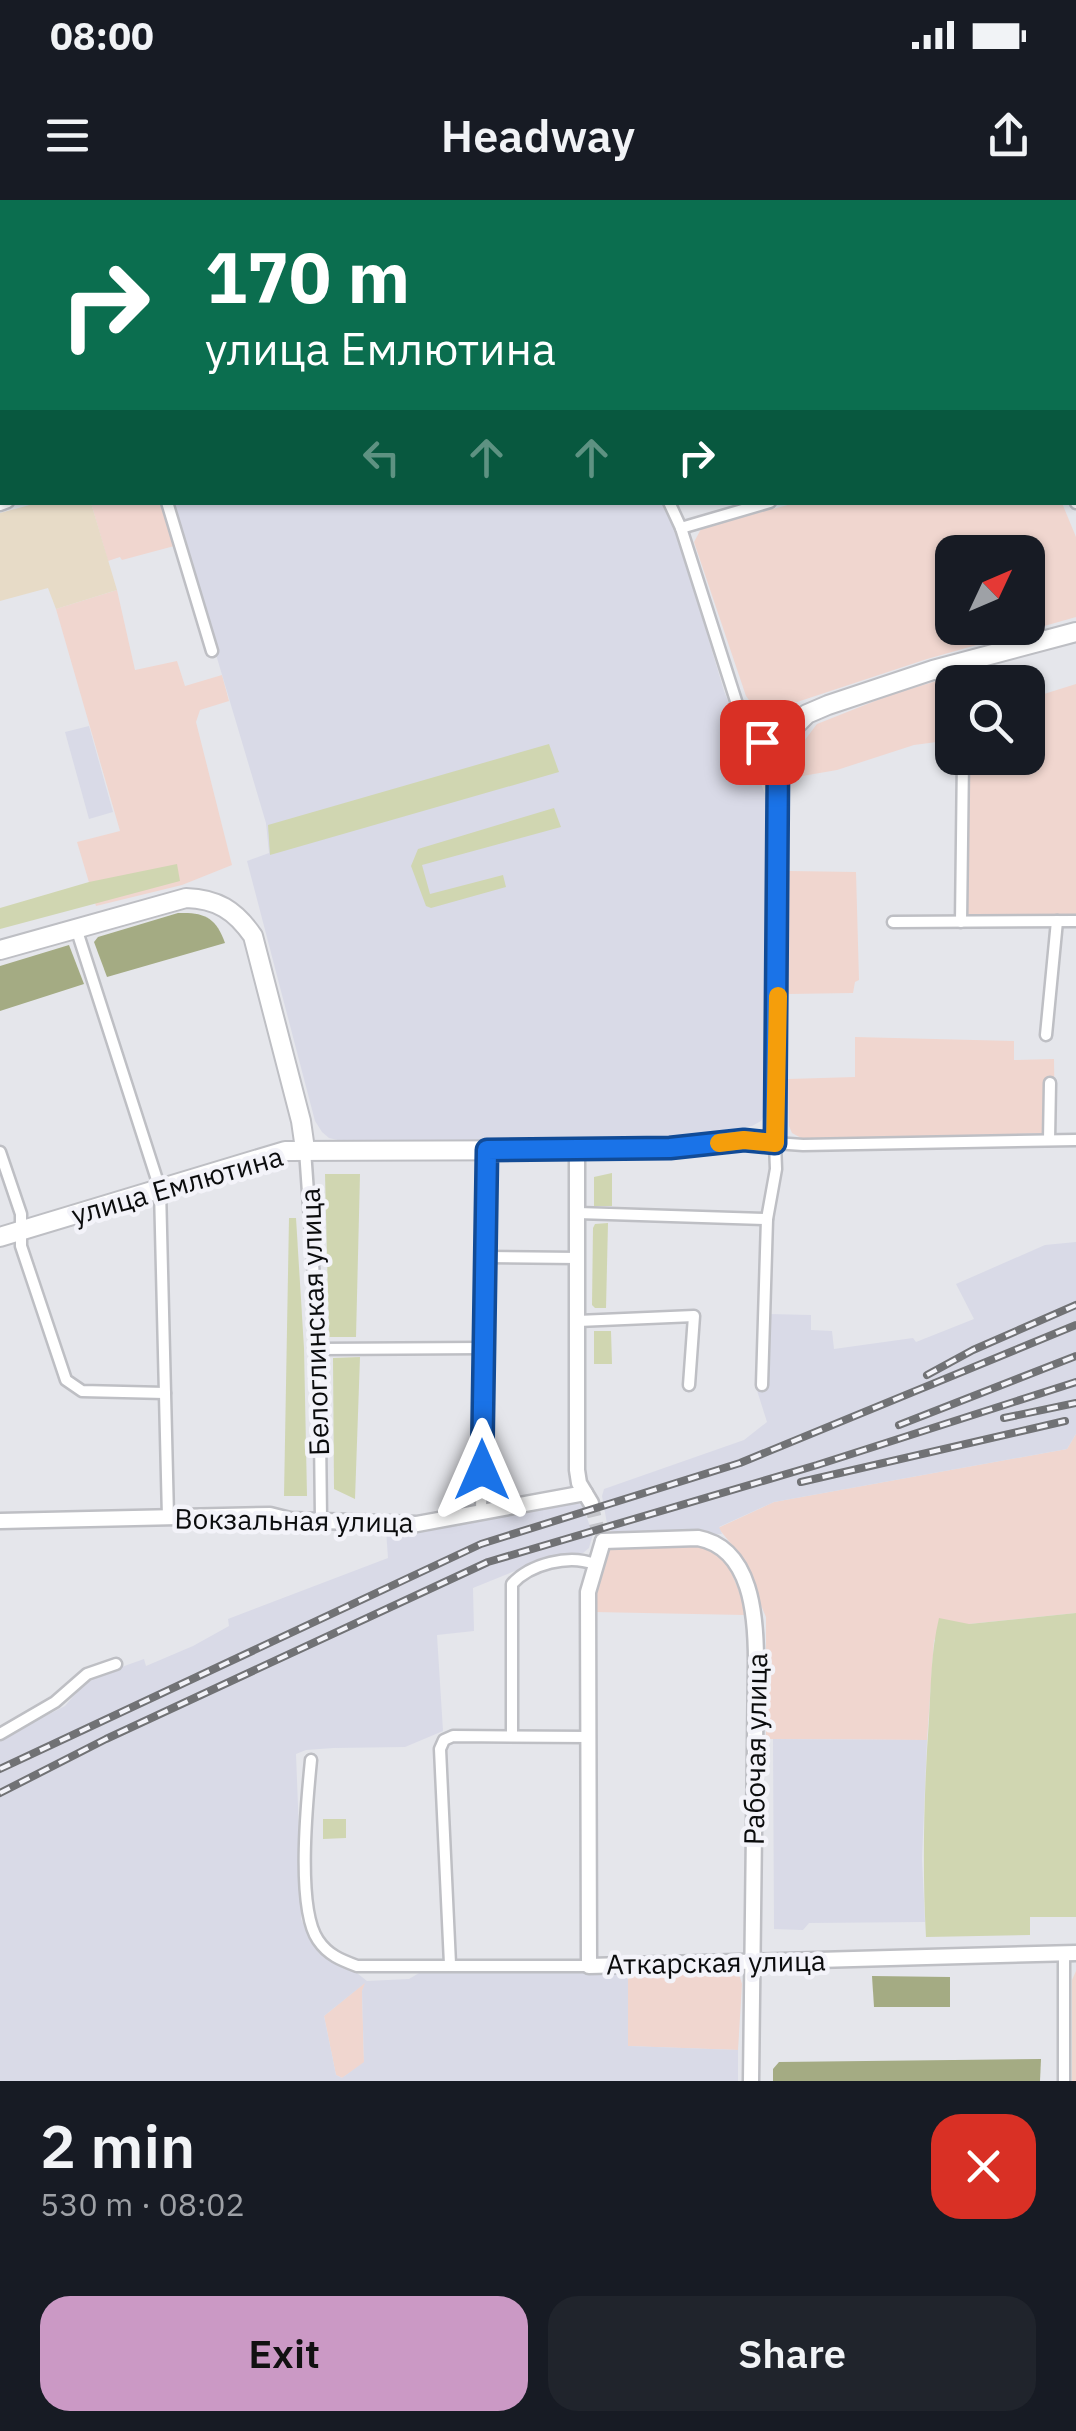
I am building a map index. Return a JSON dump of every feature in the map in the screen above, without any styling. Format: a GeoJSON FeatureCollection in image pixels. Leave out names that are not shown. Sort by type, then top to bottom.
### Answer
{"type":"FeatureCollection","features":[{"type":"Feature","properties":{"kind":"main road"},"geometry":{"type":"LineString","coordinates":[[980,665],[1076,632]]}},
{"type":"Feature","properties":{"kind":"main road"},"geometry":{"type":"LineString","coordinates":[[775,1143],[778,759],[785,741],[807,714],[935,679]]}},
{"type":"Feature","properties":{"kind":"main road","name":"Белоглинская улица"},"geometry":{"type":"LineString","coordinates":[[76,928],[186,898],[210,900],[235,914],[253,936],[304,1149]]}},
{"type":"Feature","properties":{"kind":"main road"},"geometry":{"type":"LineString","coordinates":[[0,950],[76,928]]}},
{"type":"Feature","properties":{"kind":"main road","name":"улица Емлютина"},"geometry":{"type":"LineString","coordinates":[[0,1237],[285,1151],[578,1150],[670,1148],[744,1140],[775,1143]]}},
{"type":"Feature","properties":{"kind":"street"},"geometry":{"type":"LineString","coordinates":[[168,505],[212,651]]}},
{"type":"Feature","properties":{"kind":"street"},"geometry":{"type":"LineString","coordinates":[[670,505],[744,726],[778,759]]}},
{"type":"Feature","properties":{"kind":"street"},"geometry":{"type":"LineString","coordinates":[[681,528],[760,505]]}},
{"type":"Feature","properties":{"kind":"street"},"geometry":{"type":"LineString","coordinates":[[961,922],[963,775]]}},
{"type":"Feature","properties":{"kind":"street"},"geometry":{"type":"LineString","coordinates":[[1046,1035],[1057,921]]}},
{"type":"Feature","properties":{"kind":"street"},"geometry":{"type":"LineString","coordinates":[[892,922],[1076,921]]}},
{"type":"Feature","properties":{"kind":"street"},"geometry":{"type":"LineString","coordinates":[[76,928],[160,1188],[168,1517]]}},
{"type":"Feature","properties":{"kind":"street"},"geometry":{"type":"LineString","coordinates":[[1049,1140],[1050,1083]]}},
{"type":"Feature","properties":{"kind":"street","name":"улица Емлютина"},"geometry":{"type":"LineString","coordinates":[[775,1143],[1076,1140]]}},
{"type":"Feature","properties":{"kind":"street"},"geometry":{"type":"LineString","coordinates":[[762,1385],[767,1219],[776,1169],[775,1143]]}},
{"type":"Feature","properties":{"kind":"street","name":"Белоглинская улица"},"geometry":{"type":"LineString","coordinates":[[304,1149],[319,1349],[321,1519]]}},
{"type":"Feature","properties":{"kind":"street"},"geometry":{"type":"LineString","coordinates":[[481,1513],[487,1150]]}},
{"type":"Feature","properties":{"kind":"street"},"geometry":{"type":"LineString","coordinates":[[578,1150],[578,1320],[694,1316],[689,1385]]}},
{"type":"Feature","properties":{"kind":"street"},"geometry":{"type":"LineString","coordinates":[[0,1152],[21,1214],[27,1263],[66,1380],[82,1392],[165,1392]]}},
{"type":"Feature","properties":{"kind":"street"},"geometry":{"type":"LineString","coordinates":[[578,1213],[767,1219]]}},
{"type":"Feature","properties":{"kind":"street"},"geometry":{"type":"LineString","coordinates":[[485,1257],[578,1258]]}},
{"type":"Feature","properties":{"kind":"street","name":"Вокзальная улица"},"geometry":{"type":"LineString","coordinates":[[0,1521],[270,1516],[417,1524],[588,1498],[577,1470],[578,1320]]}},
{"type":"Feature","properties":{"kind":"street"},"geometry":{"type":"LineString","coordinates":[[319,1349],[484,1348]]}},
{"type":"Feature","properties":{"kind":"street","name":"Рабочая улица"},"geometry":{"type":"LineString","coordinates":[[594,1564],[600,1536],[711,1540],[725,1548],[752,1598],[756,1662],[751,2081]]}},
{"type":"Feature","properties":{"kind":"street"},"geometry":{"type":"LineString","coordinates":[[512,1736],[512,1584],[532,1568],[580,1559],[594,1564],[588,1592],[590,1966]]}},
{"type":"Feature","properties":{"kind":"street"},"geometry":{"type":"LineString","coordinates":[[0,1734],[55,1702],[87,1674],[116,1664]]}},
{"type":"Feature","properties":{"kind":"street"},"geometry":{"type":"LineString","coordinates":[[450,1964],[440,1749],[444,1740],[454,1736],[588,1737]]}},
{"type":"Feature","properties":{"kind":"street","name":"Аткарская улица"},"geometry":{"type":"LineString","coordinates":[[311,1760],[306,1914],[318,1940],[334,1958],[357,1966],[590,1966],[1070,1953]]}},
{"type":"Feature","properties":{"kind":"street"},"geometry":{"type":"LineString","coordinates":[[1064,2081],[1070,1953]]}},
{"type":"Feature","properties":{"kind":"shaded area"},"geometry":{"type":"Polygon","coordinates":[[[30,505],[92,505],[117,590],[56,609],[48,588],[0,601],[0,513],[30,505]]]}},
{"type":"Feature","properties":{"kind":"shaded area"},"geometry":{"type":"Polygon","coordinates":[[[92,505],[166,505],[178,545],[108,561],[92,505]]]}},
{"type":"Feature","properties":{"kind":"shaded area"},"geometry":{"type":"Polygon","coordinates":[[[172,505],[664,505],[676,530],[724,691],[767,799],[772,823],[768,1107],[761,1121],[752,1126],[664,1139],[350,1143],[329,1138],[315,1121],[247,861],[269,853],[266,823],[172,505]]]}},
{"type":"Feature","properties":{"kind":"shaded area"},"geometry":{"type":"Polygon","coordinates":[[[788,505],[1063,505],[1076,537],[1076,617],[1045,626],[1045,535],[935,535],[935,645],[977,645],[773,710],[754,707],[746,696],[694,542],[701,529],[788,505]]]}},
{"type":"Feature","properties":{"kind":"shaded area"},"geometry":{"type":"Polygon","coordinates":[[[117,590],[135,670],[177,661],[185,686],[222,675],[229,701],[200,710],[196,722],[232,865],[182,885],[96,906],[77,842],[120,831],[56,609],[117,590]]]}},
{"type":"Feature","properties":{"kind":"shaded area"},"geometry":{"type":"Polygon","coordinates":[[[935,682],[935,742],[914,745],[837,770],[791,778],[798,749],[817,724],[935,682]]]}},
{"type":"Feature","properties":{"kind":"shaded area"},"geometry":{"type":"Polygon","coordinates":[[[1076,684],[1076,924],[967,925],[963,775],[1045,775],[1045,694],[1076,684]]]}},
{"type":"Feature","properties":{"kind":"shaded area"},"geometry":{"type":"Polygon","coordinates":[[[89,726],[113,812],[89,819],[65,732],[89,726]]]}},
{"type":"Feature","properties":{"kind":"shaded area"},"geometry":{"type":"Polygon","coordinates":[[[789,871],[856,872],[859,980],[853,993],[788,994],[789,871]]]}},
{"type":"Feature","properties":{"kind":"shaded area"},"geometry":{"type":"Polygon","coordinates":[[[855,1037],[1014,1041],[1014,1060],[1054,1059],[1055,1133],[803,1139],[792,1133],[788,1079],[855,1077],[855,1037]]]}},
{"type":"Feature","properties":{"kind":"shaded area"},"geometry":{"type":"Polygon","coordinates":[[[1076,1242],[1076,1434],[1067,1449],[774,1502],[719,1527],[722,1534],[619,1535],[608,1529],[604,1489],[744,1440],[767,1422],[755,1384],[767,1381],[769,1314],[811,1315],[811,1330],[832,1331],[834,1349],[913,1338],[916,1342],[974,1319],[956,1284],[1045,1245],[1076,1242]]]}},
{"type":"Feature","properties":{"kind":"shaded area"},"geometry":{"type":"Polygon","coordinates":[[[1076,1434],[1076,1613],[969,1624],[934,1640],[927,1740],[766,1739],[766,1617],[738,1552],[718,1528],[774,1502],[1067,1449],[1076,1434]]]}},
{"type":"Feature","properties":{"kind":"shaded area"},"geometry":{"type":"Polygon","coordinates":[[[570,1501],[582,1505],[593,1534],[583,1553],[532,1564],[473,1588],[474,1631],[437,1635],[443,1731],[405,1747],[333,1748],[296,1754],[304,1865],[301,1919],[312,1943],[331,1962],[352,1969],[367,1981],[409,1979],[424,1970],[628,1972],[628,2046],[738,2050],[738,2081],[0,2081],[0,1739],[65,1706],[88,1679],[144,1659],[146,1666],[229,1626],[228,1619],[388,1558],[386,1530],[415,1530],[570,1501]],[[365,1983],[324,2016],[336,2075],[342,2078],[364,2062],[365,1983]]]}},
{"type":"Feature","properties":{"kind":"shaded area"},"geometry":{"type":"Polygon","coordinates":[[[696,1544],[719,1554],[729,1567],[744,1615],[594,1612],[594,1592],[608,1549],[696,1544]]]}},
{"type":"Feature","properties":{"kind":"shaded area"},"geometry":{"type":"Polygon","coordinates":[[[773,1739],[927,1740],[922,1859],[925,1922],[809,1923],[803,1930],[774,1929],[773,1739]]]}},
{"type":"Feature","properties":{"kind":"shaded area"},"geometry":{"type":"Polygon","coordinates":[[[730,1970],[739,1974],[742,1984],[738,2050],[627,2046],[628,1972],[730,1970]]]}},
{"type":"Feature","properties":{"kind":"shaded area"},"geometry":{"type":"Polygon","coordinates":[[[1076,1971],[1076,2081],[1072,2081],[1072,1980],[1076,1971]]]}},
{"type":"Feature","properties":{"kind":"shaded area"},"geometry":{"type":"Polygon","coordinates":[[[367,1981],[362,1991],[364,2063],[342,2078],[336,2075],[324,2016],[367,1981]]]}},
{"type":"Feature","properties":{"kind":"green space"},"geometry":{"type":"Polygon","coordinates":[[[549,744],[559,772],[270,855],[268,825],[549,744]]]}},
{"type":"Feature","properties":{"kind":"green space"},"geometry":{"type":"Polygon","coordinates":[[[554,808],[561,827],[422,865],[430,894],[503,875],[506,887],[431,908],[426,906],[411,866],[418,849],[554,808]]]}},
{"type":"Feature","properties":{"kind":"green space"},"geometry":{"type":"Polygon","coordinates":[[[177,864],[180,881],[0,929],[0,908],[89,882],[177,864]]]}},
{"type":"Feature","properties":{"kind":"green space"},"geometry":{"type":"Polygon","coordinates":[[[178,913],[208,918],[218,927],[225,943],[107,977],[94,942],[98,937],[178,913]]]}},
{"type":"Feature","properties":{"kind":"green space"},"geometry":{"type":"Polygon","coordinates":[[[69,945],[84,984],[0,1011],[0,966],[69,945]]]}},
{"type":"Feature","properties":{"kind":"green space"},"geometry":{"type":"Polygon","coordinates":[[[612,1173],[612,1206],[594,1206],[594,1177],[612,1173]]]}},
{"type":"Feature","properties":{"kind":"green space"},"geometry":{"type":"Polygon","coordinates":[[[325,1174],[360,1174],[356,1337],[329,1337],[325,1174]]]}},
{"type":"Feature","properties":{"kind":"green space"},"geometry":{"type":"Polygon","coordinates":[[[289,1218],[296,1218],[307,1496],[284,1496],[289,1218]]]}},
{"type":"Feature","properties":{"kind":"green space"},"geometry":{"type":"Polygon","coordinates":[[[608,1223],[606,1308],[595,1308],[593,1228],[595,1224],[608,1223]]]}},
{"type":"Feature","properties":{"kind":"green space"},"geometry":{"type":"Polygon","coordinates":[[[594,1331],[611,1331],[612,1364],[594,1364],[594,1331]]]}},
{"type":"Feature","properties":{"kind":"green space"},"geometry":{"type":"Polygon","coordinates":[[[360,1357],[355,1499],[334,1489],[333,1358],[360,1357]]]}},
{"type":"Feature","properties":{"kind":"green space"},"geometry":{"type":"Polygon","coordinates":[[[1076,1613],[1076,1917],[1030,1917],[1030,1935],[926,1937],[926,1774],[939,1618],[969,1624],[1076,1613]]]}},
{"type":"Feature","properties":{"kind":"green space"},"geometry":{"type":"Polygon","coordinates":[[[323,1819],[346,1819],[346,1838],[323,1839],[323,1819]]]}},
{"type":"Feature","properties":{"kind":"green space"},"geometry":{"type":"Polygon","coordinates":[[[872,1976],[950,1977],[950,2007],[874,2007],[872,1976]]]}},
{"type":"Feature","properties":{"kind":"green space"},"geometry":{"type":"Polygon","coordinates":[[[1041,2059],[1040,2081],[773,2081],[773,2069],[779,2062],[1041,2059]]]}},
{"type":"Feature","properties":{"kind":"tunnel"},"geometry":{"type":"LineString","coordinates":[[591,1503],[598,1531]]}},
{"type":"Feature","properties":{"kind":"railway"},"geometry":{"type":"LineString","coordinates":[[927,1375],[973,1350],[1076,1305]]}},
{"type":"Feature","properties":{"kind":"railway"},"geometry":{"type":"LineString","coordinates":[[0,1769],[481,1544],[740,1463],[1076,1325]]}},
{"type":"Feature","properties":{"kind":"railway"},"geometry":{"type":"LineString","coordinates":[[899,1425],[1076,1356]]}},
{"type":"Feature","properties":{"kind":"railway"},"geometry":{"type":"LineString","coordinates":[[0,1793],[106,1739],[488,1562],[817,1465],[1076,1382]]}},
{"type":"Feature","properties":{"kind":"railway"},"geometry":{"type":"LineString","coordinates":[[1004,1418],[1076,1403]]}},
{"type":"Feature","properties":{"kind":"railway"},"geometry":{"type":"LineString","coordinates":[[801,1482],[1065,1421]]}},
{"type":"Feature","properties":{"kind":"slow traffic"},"geometry":{"type":"LineString","coordinates":[[719,1143],[775,1143],[778,996]]}},
{"type":"Feature","properties":{"kind":"route"},"geometry":{"type":"LineString","coordinates":[[482,1470],[487,1150],[670,1148],[744,1140],[775,1143],[778,759],[762,742]]}}]}
